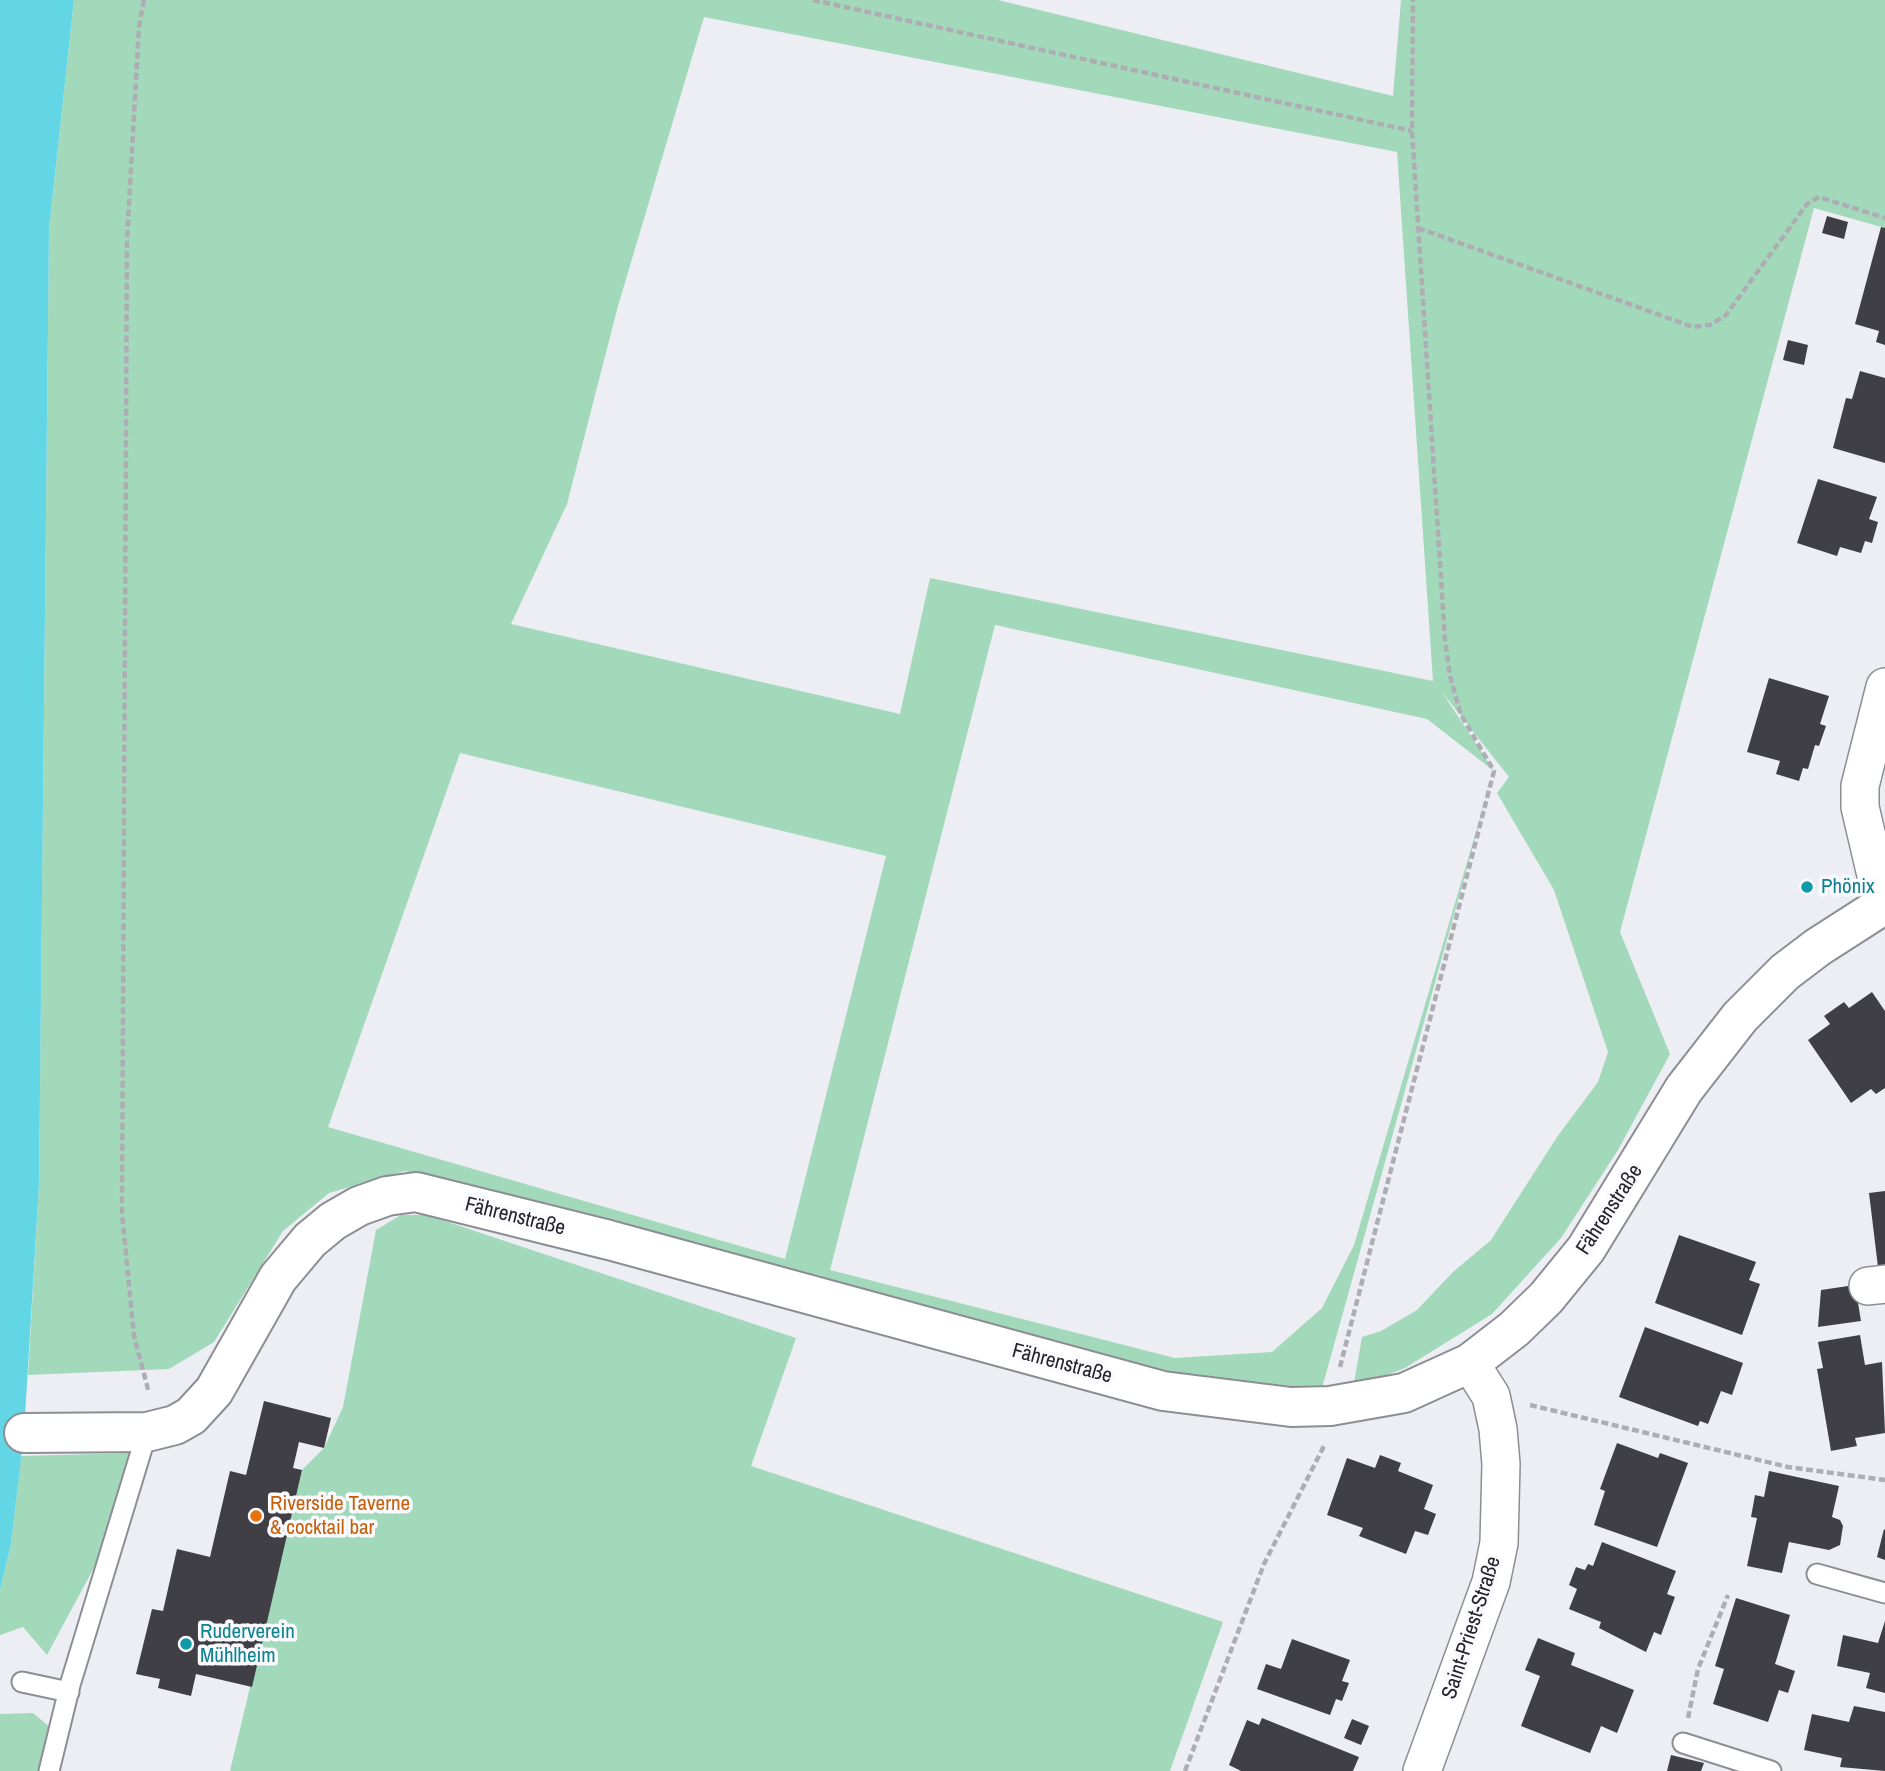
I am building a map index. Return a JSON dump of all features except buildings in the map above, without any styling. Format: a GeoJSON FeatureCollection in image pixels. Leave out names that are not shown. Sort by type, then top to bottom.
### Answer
{"type":"FeatureCollection","features":[{"type":"Feature","properties":{"kind":"street"},"geometry":{"type":"LineString","coordinates":[[1884,904],[1860,807],[1860,786],[1885,687]]}},
{"type":"Feature","properties":{"kind":"street","name":"Fährenstraße"},"geometry":{"type":"LineString","coordinates":[[24,1433],[147,1432],[175,1425],[201,1406],[214,1391],[278,1278],[310,1240],[333,1221],[359,1206],[387,1196],[416,1192],[609,1240],[1163,1391],[1255,1405],[1330,1406],[1404,1393],[1470,1363],[1514,1329],[1546,1298],[1586,1250],[1684,1089],[1740,1017],[1796,963],[1884,904]]}},
{"type":"Feature","properties":{"kind":"street","name":"Saint-Priest-Straße"},"geometry":{"type":"LineString","coordinates":[[1422,1771],[1488,1592],[1499,1543],[1501,1464],[1491,1396],[1470,1363]]}},
{"type":"Feature","properties":{"kind":"lane"},"geometry":{"type":"LineString","coordinates":[[49,1771],[69,1692],[147,1432]]}},
{"type":"Feature","properties":{"kind":"lane"},"geometry":{"type":"LineString","coordinates":[[1817,1574],[1885,1593]]}},
{"type":"Feature","properties":{"kind":"lane"},"geometry":{"type":"LineString","coordinates":[[22,1682],[69,1692]]}},
{"type":"Feature","properties":{"kind":"lane"},"geometry":{"type":"LineString","coordinates":[[1683,1743],[1771,1771]]}},
{"type":"Feature","properties":{"kind":"path"},"geometry":{"type":"LineString","coordinates":[[144,0],[127,240],[122,1213],[134,1336],[150,1398],[147,1432]]}},
{"type":"Feature","properties":{"kind":"path"},"geometry":{"type":"LineString","coordinates":[[813,0],[1412,131]]}},
{"type":"Feature","properties":{"kind":"path"},"geometry":{"type":"LineString","coordinates":[[1185,1771],[1264,1564],[1325,1444],[1330,1406],[1494,771],[1461,715],[1450,676],[1412,131],[1413,0]]}},
{"type":"Feature","properties":{"kind":"path"},"geometry":{"type":"LineString","coordinates":[[1418,228],[1693,327],[1710,326],[1726,315],[1807,204],[1819,197],[1885,218]]}},
{"type":"Feature","properties":{"kind":"path"},"geometry":{"type":"LineString","coordinates":[[1491,1396],[1788,1467],[1885,1480]]}},
{"type":"Feature","properties":{"kind":"path"},"geometry":{"type":"LineString","coordinates":[[1683,1743],[1698,1669],[1728,1595]]}},
{"type":"Feature","properties":{"kind":"green space"},"geometry":{"type":"Polygon","coordinates":[[[74,0],[998,0],[1393,96],[1401,0],[1885,0],[1885,228],[1814,208],[1620,932],[1670,1054],[1618,1150],[1561,1238],[1492,1314],[1405,1368],[1353,1388],[1362,1337],[1381,1331],[1417,1310],[1453,1272],[1491,1240],[1557,1137],[1598,1082],[1608,1052],[1554,890],[1497,793],[1509,777],[1442,692],[1494,771],[1322,1388],[1194,1380],[405,1171],[329,1193],[283,1231],[214,1342],[169,1369],[28,1375],[39,1185],[49,229],[74,0]],[[704,17],[618,306],[567,504],[511,624],[900,714],[930,578],[1433,681],[1397,152],[704,17]],[[995,625],[830,1270],[1175,1358],[1272,1352],[1322,1308],[1354,1245],[1494,771],[1427,719],[995,625]],[[460,753],[328,1127],[785,1259],[886,856],[460,753]]]}},
{"type":"Feature","properties":{"kind":"green space"},"geometry":{"type":"Polygon","coordinates":[[[401,1215],[427,1215],[796,1338],[751,1466],[1223,1622],[1170,1771],[230,1771],[302,1470],[324,1448],[343,1407],[376,1230],[401,1215]]]}},
{"type":"Feature","properties":{"kind":"green space"},"geometry":{"type":"Polygon","coordinates":[[[131,1453],[97,1562],[47,1655],[23,1627],[0,1635],[0,1590],[11,1544],[21,1456],[131,1453]]]}},
{"type":"Feature","properties":{"kind":"green space"},"geometry":{"type":"Polygon","coordinates":[[[33,1713],[51,1728],[41,1771],[0,1771],[0,1714],[33,1713]]]}},
{"type":"Feature","properties":{"kind":"water"},"geometry":{"type":"Polygon","coordinates":[[[0,0],[74,0],[49,229],[39,1185],[24,1433],[11,1544],[0,1590],[0,0]]]}},
{"type":"Feature","properties":{"kind":"place","name":"Phönix"},"geometry":{"type":"Point","coordinates":[1807,887]}},
{"type":"Feature","properties":{"kind":"place","name":"Riverside Taverne & cocktail bar"},"geometry":{"type":"Point","coordinates":[256,1516]}},
{"type":"Feature","properties":{"kind":"place","name":"Ruderverein Mühlheim"},"geometry":{"type":"Point","coordinates":[186,1644]}}]}
